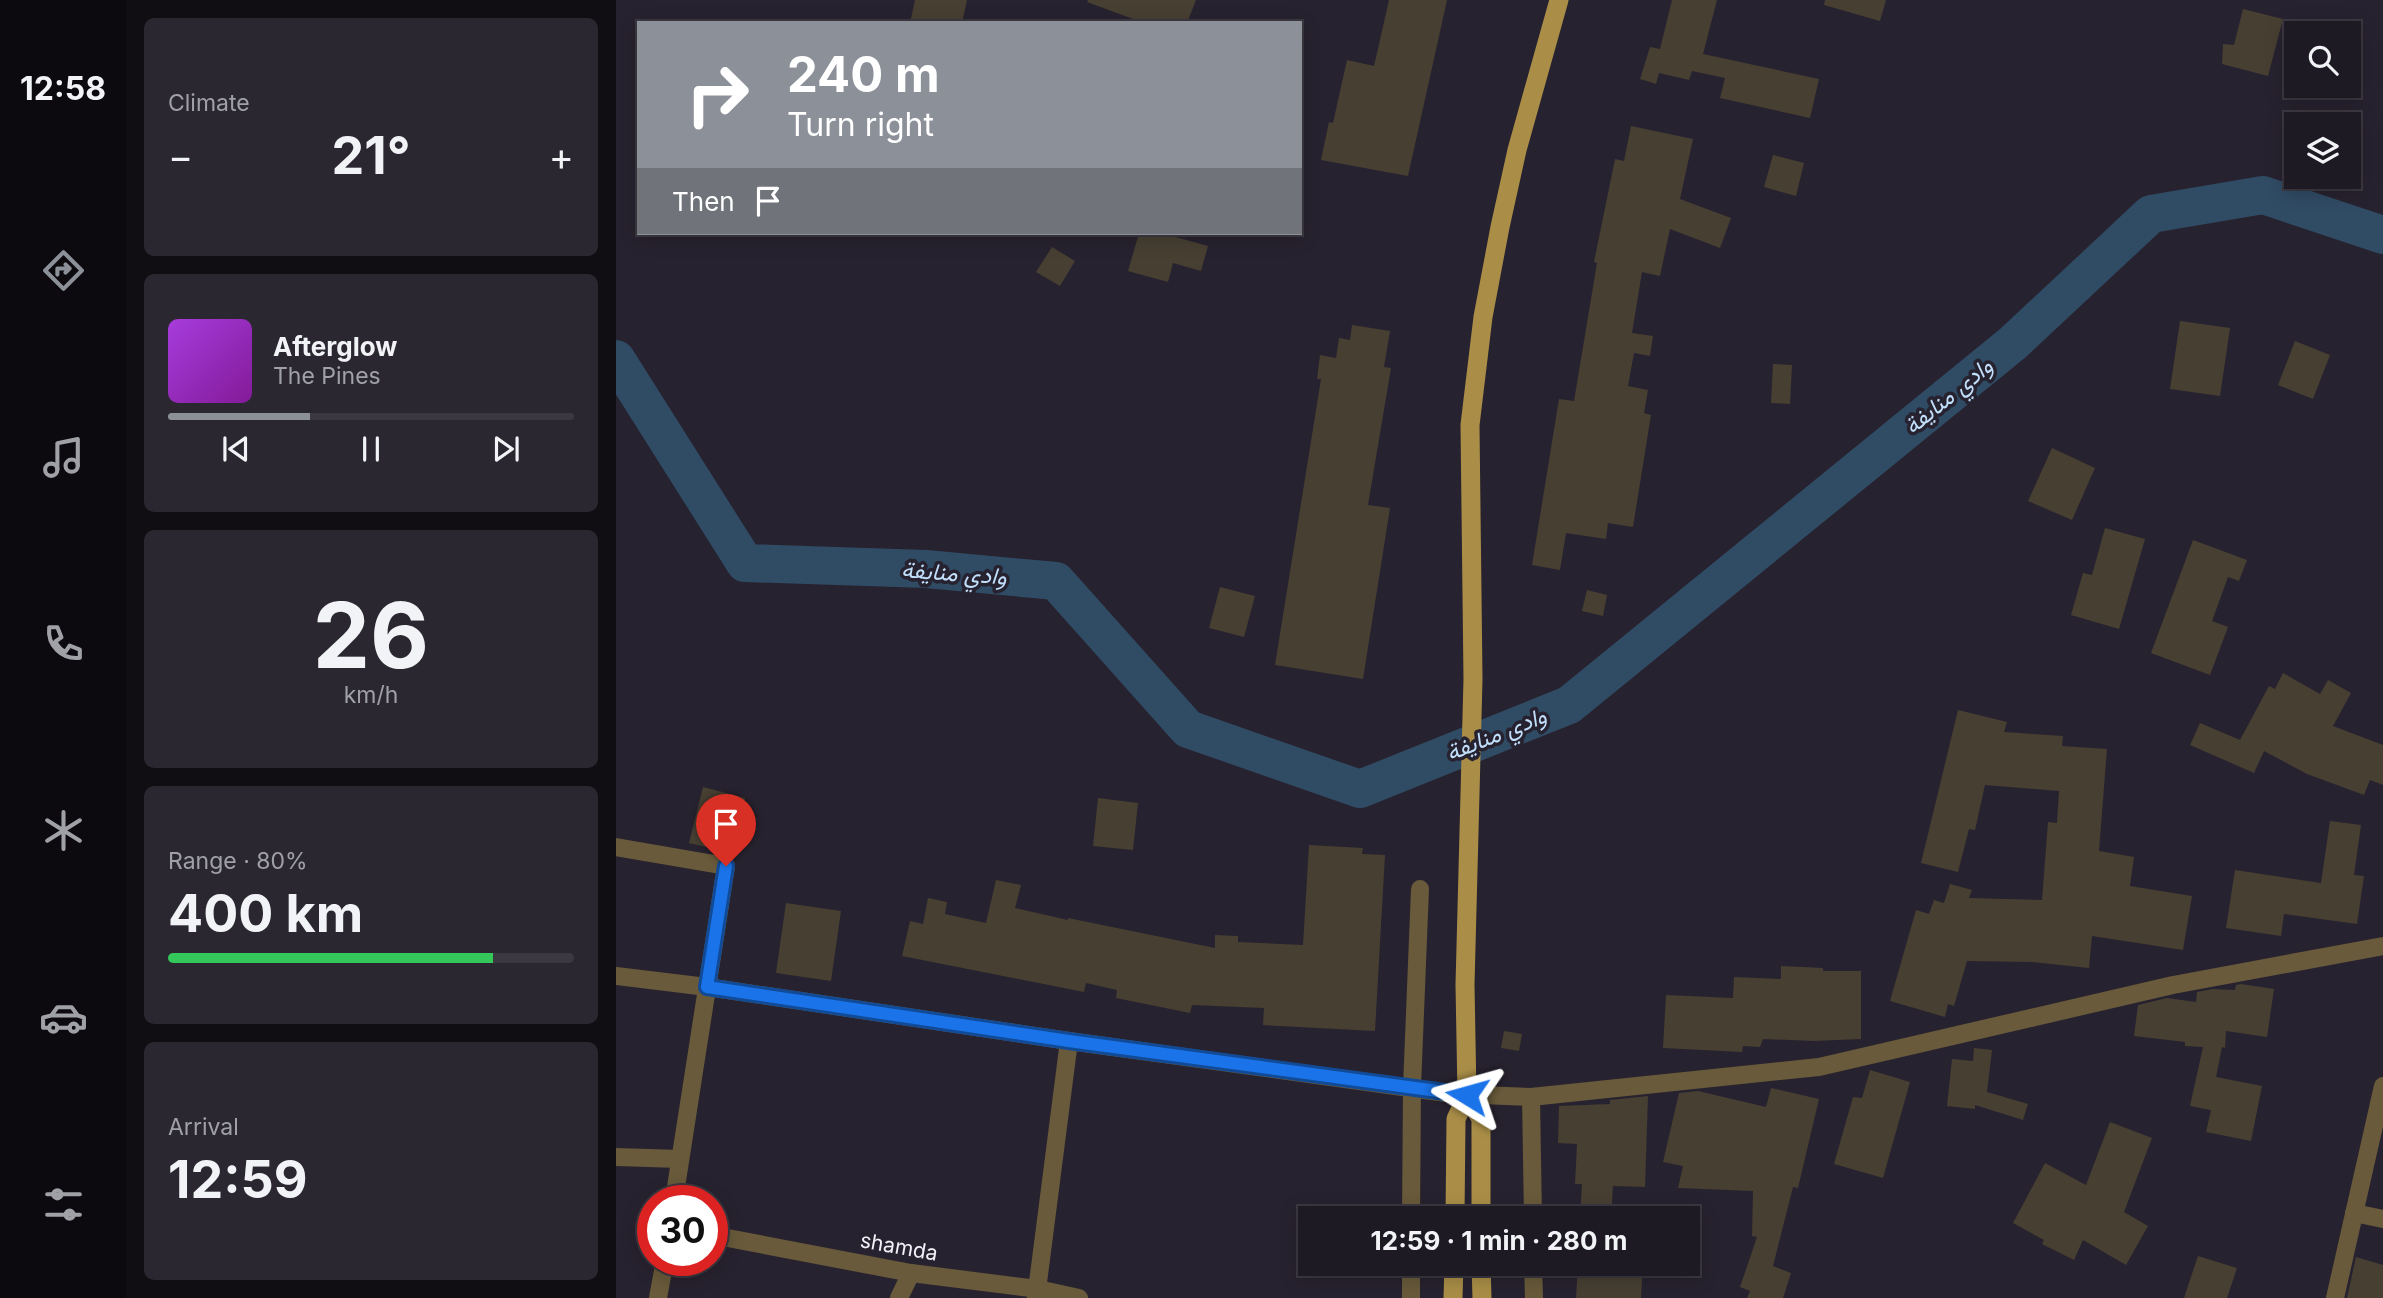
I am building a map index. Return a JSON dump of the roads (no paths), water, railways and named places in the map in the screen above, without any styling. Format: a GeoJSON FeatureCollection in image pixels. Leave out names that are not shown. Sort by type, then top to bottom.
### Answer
{"type":"FeatureCollection","features":[{"type":"Feature","properties":{"kind":"main road"},"geometry":{"type":"LineString","coordinates":[[1455,1206],[1456,1119],[1467,1095],[1465,985],[1473,678],[1470,425],[1482,331],[1500,227],[1514,163],[1559,0]]}},
{"type":"Feature","properties":{"kind":"main road"},"geometry":{"type":"LineString","coordinates":[[1467,1095],[1480,1119],[1481,1206]]}},
{"type":"Feature","properties":{"kind":"main road"},"geometry":{"type":"LineString","coordinates":[[1453,1298],[1454,1276]]}},
{"type":"Feature","properties":{"kind":"main road"},"geometry":{"type":"LineString","coordinates":[[1481,1276],[1482,1298]]}},
{"type":"Feature","properties":{"kind":"street"},"geometry":{"type":"LineString","coordinates":[[616,847],[726,866],[676,1185]]}},
{"type":"Feature","properties":{"kind":"street"},"geometry":{"type":"LineString","coordinates":[[1411,1206],[1412,1087],[1420,888]]}},
{"type":"Feature","properties":{"kind":"street"},"geometry":{"type":"LineString","coordinates":[[616,976],[1467,1095],[1531,1097],[1819,1067],[2173,985],[2383,946]]}},
{"type":"Feature","properties":{"kind":"street"},"geometry":{"type":"LineString","coordinates":[[1037,1293],[1069,1041]]}},
{"type":"Feature","properties":{"kind":"street"},"geometry":{"type":"LineString","coordinates":[[2335,1298],[2383,1086]]}},
{"type":"Feature","properties":{"kind":"street"},"geometry":{"type":"LineString","coordinates":[[1531,1097],[1532,1206]]}},
{"type":"Feature","properties":{"kind":"street"},"geometry":{"type":"LineString","coordinates":[[616,1157],[680,1158]]}},
{"type":"Feature","properties":{"kind":"street"},"geometry":{"type":"LineString","coordinates":[[2354,1213],[2383,1219]]}},
{"type":"Feature","properties":{"kind":"street","name":"shamda"},"geometry":{"type":"LineString","coordinates":[[728,1237],[911,1273],[1079,1298]]}},
{"type":"Feature","properties":{"kind":"street"},"geometry":{"type":"LineString","coordinates":[[899,1298],[911,1273]]}},
{"type":"Feature","properties":{"kind":"street"},"geometry":{"type":"LineString","coordinates":[[659,1298],[662,1276]]}},
{"type":"Feature","properties":{"kind":"street"},"geometry":{"type":"LineString","coordinates":[[1411,1276],[1411,1298]]}},
{"type":"Feature","properties":{"kind":"street"},"geometry":{"type":"LineString","coordinates":[[1533,1276],[1534,1298]]}},
{"type":"Feature","properties":{"kind":"waterway","name":"وادي منايفة"},"geometry":{"type":"LineString","coordinates":[[616,359],[745,563],[926,569],[1056,581],[1188,729],[1360,789],[1569,705],[2013,343],[2151,214],[2263,195],[2383,235]]}}]}
